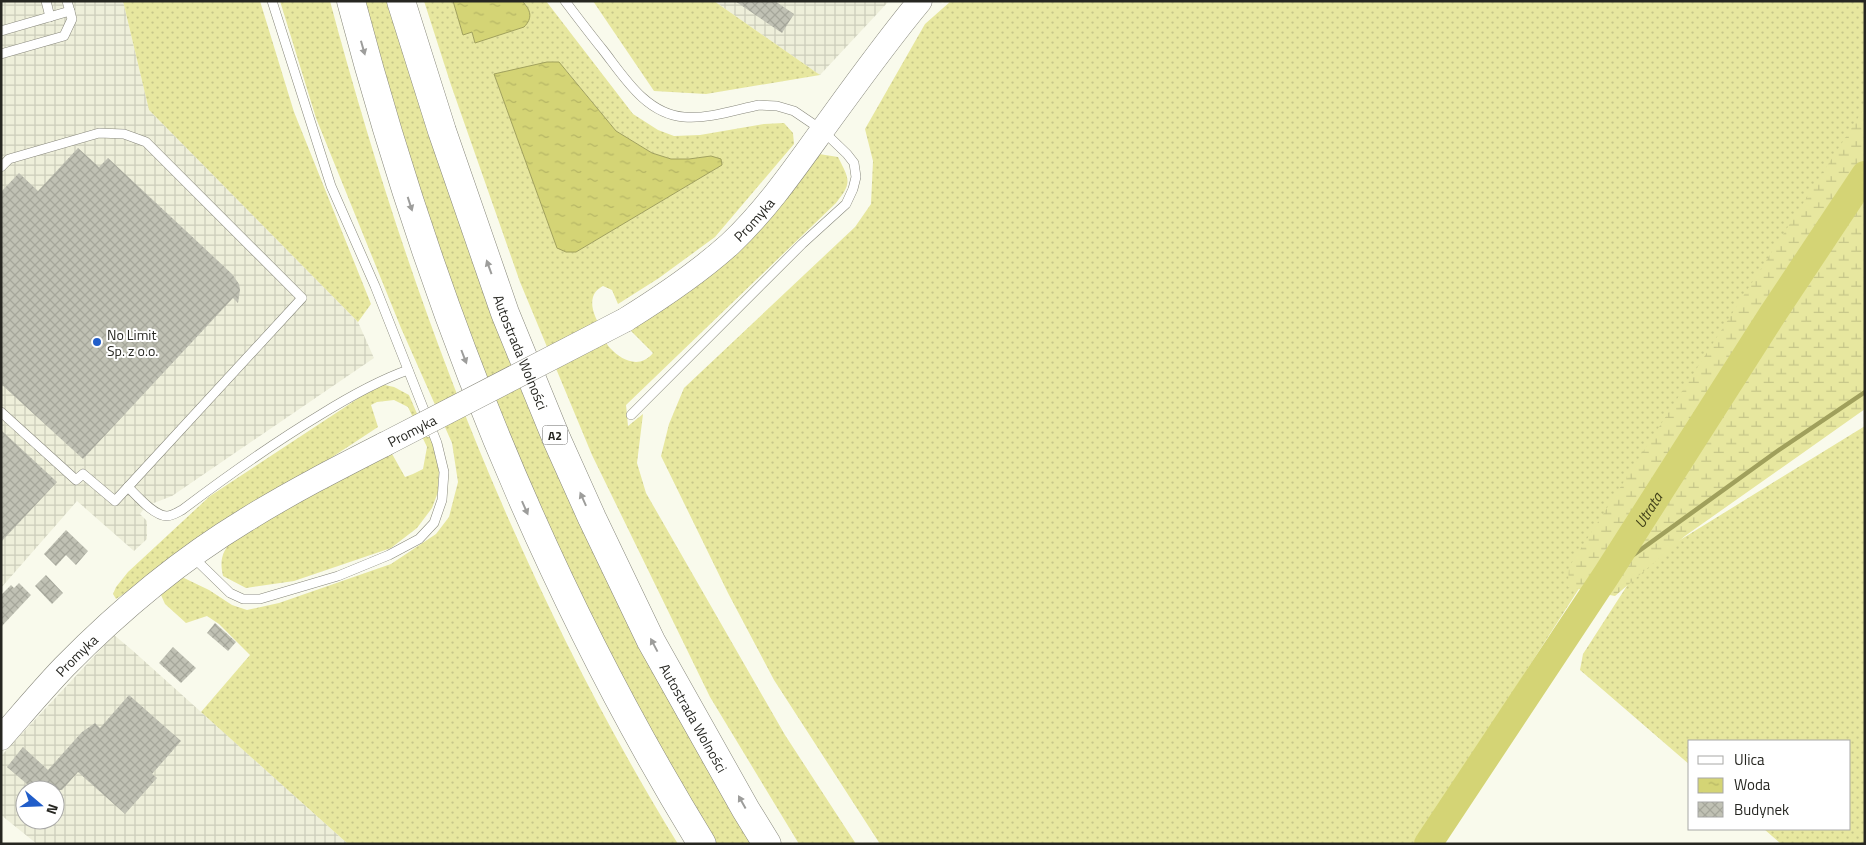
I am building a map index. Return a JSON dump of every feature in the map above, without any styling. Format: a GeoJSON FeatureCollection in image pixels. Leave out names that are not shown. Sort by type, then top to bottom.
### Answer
{"type":"FeatureCollection","features":[{"type":"Feature","properties":{"kind":"highway"},"geometry":{"type":"LineString","coordinates":[[351,1],[385,125],[426,255],[484,411],[551,564],[588,639],[637,733],[702,844]]}},
{"type":"Feature","properties":{"kind":"highway","name":"Autostrada Wolności"},"geometry":{"type":"LineString","coordinates":[[401,1],[442,131],[505,312],[557,440],[651,641],[746,810],[768,844]]}},
{"type":"Feature","properties":{"kind":"street","name":"Promyka"},"geometry":{"type":"LineString","coordinates":[[1,738],[64,668],[102,631],[146,592],[192,556],[245,521],[312,482],[625,320],[661,298],[697,271],[730,243],[760,212],[789,176],[897,28],[920,1]]}},
{"type":"Feature","properties":{"kind":"lane"},"geometry":{"type":"LineString","coordinates":[[46,1],[50,17]]}},
{"type":"Feature","properties":{"kind":"lane"},"geometry":{"type":"LineString","coordinates":[[1,54],[64,36],[72,19],[68,1]]}},
{"type":"Feature","properties":{"kind":"lane"},"geometry":{"type":"LineString","coordinates":[[192,556],[230,593],[252,600],[338,576],[389,555],[418,539],[434,523],[442,500],[444,472],[437,443],[375,286],[330,186],[272,1]]}},
{"type":"Feature","properties":{"kind":"lane"},"geometry":{"type":"LineString","coordinates":[[565,1],[630,84],[642,98],[655,108],[681,117],[695,117],[759,105],[778,106],[794,111],[822,130],[854,163],[856,177],[846,204],[802,244],[631,415]]}},
{"type":"Feature","properties":{"kind":"lane"},"geometry":{"type":"LineString","coordinates":[[1,30],[70,11]]}},
{"type":"Feature","properties":{"kind":"lane"},"geometry":{"type":"LineString","coordinates":[[1,167],[9,159],[99,133],[124,134],[146,142],[302,298],[115,501],[83,474],[76,480],[1,412]]}},
{"type":"Feature","properties":{"kind":"lane"},"geometry":{"type":"LineString","coordinates":[[128,487],[146,506],[164,516],[174,514],[248,461],[362,389],[408,370]]}},
{"type":"Feature","properties":{"kind":"shaded area"},"geometry":{"type":"Polygon","coordinates":[[[1,1],[123,1],[149,110],[358,322],[374,358],[172,496],[146,506],[140,514],[147,521],[147,539],[134,551],[77,501],[1,588],[1,1]]]}},
{"type":"Feature","properties":{"kind":"shaded area"},"geometry":{"type":"Polygon","coordinates":[[[714,1],[889,1],[820,75],[714,1]]]}},
{"type":"Feature","properties":{"kind":"shaded area"},"geometry":{"type":"Polygon","coordinates":[[[114,635],[348,844],[249,844],[245,841],[242,844],[37,844],[20,830],[65,830],[65,780],[15,780],[15,826],[1,815],[1,756],[114,635]]]}},
{"type":"Feature","properties":{"kind":"green space"},"geometry":{"type":"Polygon","coordinates":[[[123,1],[260,1],[294,112],[371,304],[358,322],[149,110],[123,1]]]}},
{"type":"Feature","properties":{"kind":"green space"},"geometry":{"type":"Polygon","coordinates":[[[280,1],[330,1],[395,221],[432,329],[473,435],[518,540],[567,643],[620,745],[678,844],[348,844],[201,712],[250,655],[219,624],[207,616],[186,623],[165,604],[161,595],[172,581],[184,578],[209,590],[232,605],[247,610],[279,603],[391,564],[436,534],[449,517],[458,482],[452,443],[401,328],[316,118],[280,1]]]}},
{"type":"Feature","properties":{"kind":"green space"},"geometry":{"type":"Polygon","coordinates":[[[360,1],[392,1],[450,182],[757,844],[712,844],[614,672],[470,351],[360,1]]]}},
{"type":"Feature","properties":{"kind":"green space"},"geometry":{"type":"Polygon","coordinates":[[[424,1],[453,1],[463,34],[472,32],[475,43],[527,6],[522,1],[546,1],[633,114],[658,130],[674,136],[700,135],[764,124],[784,123],[793,133],[794,144],[715,237],[659,278],[618,304],[612,290],[603,286],[598,289],[592,301],[595,316],[610,348],[625,360],[642,361],[653,353],[630,330],[819,154],[838,157],[848,180],[845,190],[836,203],[626,405],[628,426],[643,414],[637,463],[646,493],[785,735],[856,844],[799,844],[710,697],[592,455],[520,282],[451,85],[424,1]],[[566,70],[494,74],[557,247],[566,252],[576,252],[722,165],[711,156],[671,159],[652,153],[616,131],[566,70]]]}},
{"type":"Feature","properties":{"kind":"green space"},"geometry":{"type":"Polygon","coordinates":[[[593,1],[714,1],[820,75],[706,94],[654,91],[593,1]]]}},
{"type":"Feature","properties":{"kind":"green space"},"geometry":{"type":"Polygon","coordinates":[[[951,1],[1865,1],[1865,154],[1618,528],[1415,844],[880,844],[774,680],[728,593],[661,456],[669,424],[684,388],[855,227],[871,204],[873,161],[865,129],[925,24],[951,1]]]}},
{"type":"Feature","properties":{"kind":"green space"},"geometry":{"type":"Polygon","coordinates":[[[1865,107],[1865,409],[1685,536],[1615,596],[1568,587],[1569,567],[1865,107]]]}},
{"type":"Feature","properties":{"kind":"green space"},"geometry":{"type":"Polygon","coordinates":[[[380,384],[394,387],[409,395],[427,437],[432,437],[435,446],[439,470],[438,492],[432,508],[417,528],[391,548],[294,581],[246,588],[223,576],[221,564],[223,556],[233,538],[391,452],[405,477],[423,469],[427,447],[408,407],[394,400],[377,402],[371,405],[378,427],[116,599],[113,594],[116,587],[128,572],[210,496],[380,384]]]}},
{"type":"Feature","properties":{"kind":"green space"},"geometry":{"type":"Polygon","coordinates":[[[1865,426],[1865,844],[1781,844],[1765,830],[1851,830],[1851,740],[1688,740],[1688,763],[1580,670],[1583,654],[1641,564],[1865,426]]]}},
{"type":"Feature","properties":{"kind":"water"},"geometry":{"type":"Polygon","coordinates":[[[453,1],[522,1],[529,11],[530,17],[524,27],[475,43],[472,32],[463,35],[453,1]]]}},
{"type":"Feature","properties":{"kind":"water"},"geometry":{"type":"Polygon","coordinates":[[[547,62],[559,62],[616,131],[652,153],[671,159],[711,156],[721,159],[722,165],[576,252],[566,252],[557,248],[494,74],[547,62]]]}},
{"type":"Feature","properties":{"kind":"building"},"geometry":{"type":"Polygon","coordinates":[[[735,1],[775,1],[794,14],[782,33],[735,1]]]}},
{"type":"Feature","properties":{"kind":"building","name":"No Limit Sp. z o.o."},"geometry":{"type":"Polygon","coordinates":[[[78,148],[99,167],[108,158],[232,274],[239,284],[240,290],[238,303],[233,298],[83,459],[1,384],[1,192],[19,173],[38,191],[78,148]]]}},
{"type":"Feature","properties":{"kind":"building"},"geometry":{"type":"Polygon","coordinates":[[[1,430],[57,482],[1,542],[1,430]]]}},
{"type":"Feature","properties":{"kind":"building"},"geometry":{"type":"Polygon","coordinates":[[[66,530],[88,551],[76,565],[66,555],[56,566],[44,554],[66,530]]]}},
{"type":"Feature","properties":{"kind":"building"},"geometry":{"type":"Polygon","coordinates":[[[46,575],[63,593],[52,604],[35,586],[46,575]]]}},
{"type":"Feature","properties":{"kind":"building"},"geometry":{"type":"Polygon","coordinates":[[[19,583],[31,595],[1,627],[1,595],[11,585],[14,588],[19,583]]]}},
{"type":"Feature","properties":{"kind":"building"},"geometry":{"type":"Polygon","coordinates":[[[215,623],[236,642],[228,651],[207,633],[215,623]]]}},
{"type":"Feature","properties":{"kind":"building"},"geometry":{"type":"Polygon","coordinates":[[[173,647],[196,668],[181,683],[159,663],[173,647]]]}},
{"type":"Feature","properties":{"kind":"building"},"geometry":{"type":"Polygon","coordinates":[[[129,695],[181,741],[152,774],[157,778],[125,814],[78,772],[65,787],[65,780],[22,780],[7,767],[23,747],[48,770],[82,732],[95,723],[100,728],[129,695]]]}},
{"type":"Feature","properties":{"kind":"waterway","name":"Utrata"},"geometry":{"type":"LineString","coordinates":[[1428,844],[1607,574],[1772,315],[1865,175]]}},
{"type":"Feature","properties":{"kind":"waterway"},"geometry":{"type":"LineString","coordinates":[[1607,574],[1776,452],[1865,392]]}},
{"type":"Feature","properties":{"kind":"place","name":"No Limit Sp. z o.o."},"geometry":{"type":"Point","coordinates":[97,342]}}]}
